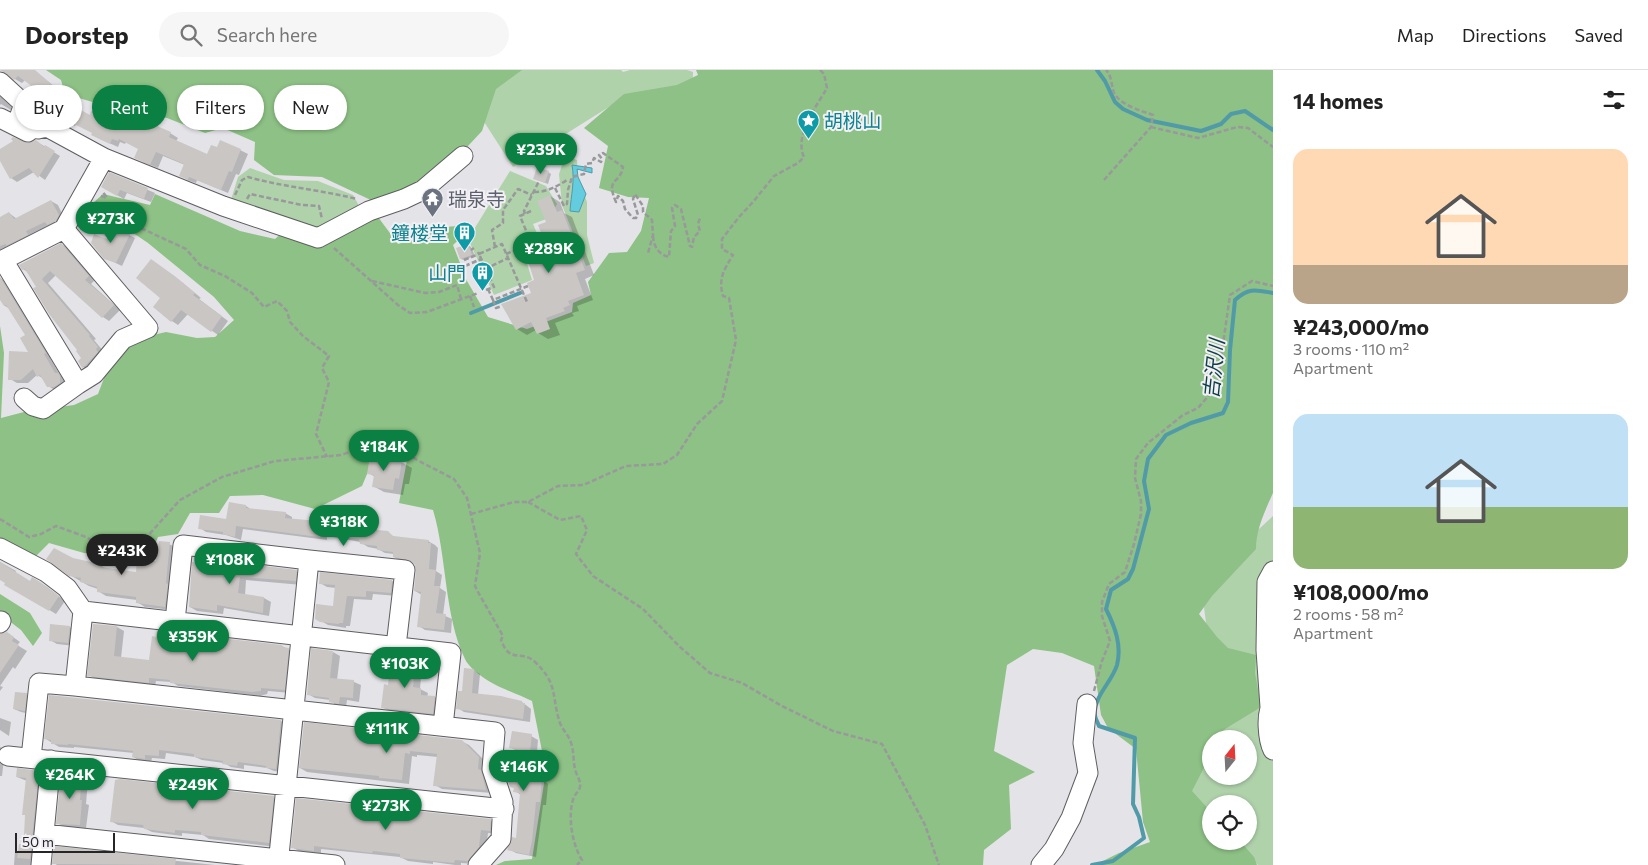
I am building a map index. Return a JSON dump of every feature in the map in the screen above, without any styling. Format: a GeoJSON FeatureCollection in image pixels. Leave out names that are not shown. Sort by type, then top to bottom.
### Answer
{"type":"FeatureCollection","features":[{"type":"Feature","properties":{"kind":"street"},"geometry":{"type":"LineString","coordinates":[[0,82],[15,96]]}},
{"type":"Feature","properties":{"kind":"street"},"geometry":{"type":"LineString","coordinates":[[0,118],[15,125]]}},
{"type":"Feature","properties":{"kind":"street"},"geometry":{"type":"LineString","coordinates":[[25,130],[42,138],[54,130],[104,158],[235,210],[322,236],[369,211],[404,199],[422,190],[464,156]]}},
{"type":"Feature","properties":{"kind":"street"},"geometry":{"type":"LineString","coordinates":[[78,384],[3,260],[64,229],[104,158]]}},
{"type":"Feature","properties":{"kind":"street"},"geometry":{"type":"LineString","coordinates":[[24,398],[33,406],[43,409],[94,374],[123,339],[148,328],[64,229]]}},
{"type":"Feature","properties":{"kind":"street"},"geometry":{"type":"LineString","coordinates":[[175,622],[184,545],[405,570],[396,646]]}},
{"type":"Feature","properties":{"kind":"street"},"geometry":{"type":"LineString","coordinates":[[0,548],[46,572],[67,588],[83,611],[75,686]]}},
{"type":"Feature","properties":{"kind":"street"},"geometry":{"type":"LineString","coordinates":[[278,862],[309,560]]}},
{"type":"Feature","properties":{"kind":"street"},"geometry":{"type":"LineString","coordinates":[[1273,571],[1266,582],[1266,650],[1271,705],[1268,722],[1271,748],[1273,750]]}},
{"type":"Feature","properties":{"kind":"street"},"geometry":{"type":"LineString","coordinates":[[83,611],[451,652],[443,726]]}},
{"type":"Feature","properties":{"kind":"street"},"geometry":{"type":"LineString","coordinates":[[31,758],[39,684],[75,686],[495,732],[492,769],[504,809],[501,839],[478,865]]}},
{"type":"Feature","properties":{"kind":"street"},"geometry":{"type":"LineString","coordinates":[[1042,865],[1054,849],[1071,818],[1088,772],[1083,743],[1087,704]]}},
{"type":"Feature","properties":{"kind":"street"},"geometry":{"type":"LineString","coordinates":[[8,756],[504,809]]}},
{"type":"Feature","properties":{"kind":"street"},"geometry":{"type":"LineString","coordinates":[[41,865],[51,760]]}},
{"type":"Feature","properties":{"kind":"street"},"geometry":{"type":"LineString","coordinates":[[44,834],[278,862],[334,865]]}},
{"type":"Feature","properties":{"kind":"path"},"geometry":{"type":"LineString","coordinates":[[471,514],[514,502],[528,502],[558,486],[583,485],[626,466],[663,464],[677,455],[697,424],[722,401],[736,340],[730,298],[723,296],[720,288],[722,274],[732,255],[722,249],[722,239],[774,176],[798,163],[804,157],[800,149],[807,123],[827,88],[824,74],[820,70]]}},
{"type":"Feature","properties":{"kind":"path"},"geometry":{"type":"LineString","coordinates":[[1104,180],[1151,127],[1153,114],[1130,107],[1115,95],[1109,73],[1106,70]]}},
{"type":"Feature","properties":{"kind":"path"},"geometry":{"type":"LineString","coordinates":[[1151,127],[1198,138],[1237,127],[1248,128],[1273,147]]}},
{"type":"Feature","properties":{"kind":"path"},"geometry":{"type":"LineString","coordinates":[[555,188],[564,206],[567,204],[568,190],[573,177],[584,174],[585,164],[592,163],[594,158],[601,162],[600,154],[603,153],[623,167],[622,172],[614,181],[611,191],[616,202],[618,196],[623,201],[625,209],[633,218],[636,218],[638,214],[633,199],[635,194],[643,206],[643,212],[652,220],[654,244],[662,255],[669,257],[671,230],[674,226],[672,208],[675,205],[681,209],[690,246],[692,247],[694,238],[700,231],[698,224],[700,218]]}},
{"type":"Feature","properties":{"kind":"path"},"geometry":{"type":"LineString","coordinates":[[235,210],[242,180],[248,177],[277,185],[329,192],[359,200],[369,211]]}},
{"type":"Feature","properties":{"kind":"path"},"geometry":{"type":"LineString","coordinates":[[495,247],[492,242],[492,230],[503,222],[503,210],[518,190],[533,193],[543,192],[555,188],[567,180]]}},
{"type":"Feature","properties":{"kind":"path"},"geometry":{"type":"LineString","coordinates":[[525,214],[524,211],[539,181]]}},
{"type":"Feature","properties":{"kind":"path"},"geometry":{"type":"LineString","coordinates":[[90,183],[105,193],[107,198],[99,196],[94,199],[103,208],[117,217],[186,249],[200,265],[225,276],[252,293],[264,308],[277,301],[287,310],[290,322],[303,336],[328,356],[322,368],[329,382],[316,434],[327,457]]}},
{"type":"Feature","properties":{"kind":"path"},"geometry":{"type":"LineString","coordinates":[[235,210],[250,194],[302,205],[319,206],[322,236],[398,305],[410,313],[427,312],[478,293]]}},
{"type":"Feature","properties":{"kind":"path"},"geometry":{"type":"LineString","coordinates":[[531,211],[520,216],[537,258]]}},
{"type":"Feature","properties":{"kind":"path"},"geometry":{"type":"LineString","coordinates":[[648,254],[653,235]]}},
{"type":"Feature","properties":{"kind":"path"},"geometry":{"type":"LineString","coordinates":[[506,254],[543,238]]}},
{"type":"Feature","properties":{"kind":"path"},"geometry":{"type":"LineString","coordinates":[[464,260],[486,249],[502,244],[527,302]]}},
{"type":"Feature","properties":{"kind":"path"},"geometry":{"type":"LineString","coordinates":[[535,254],[545,249]]}},
{"type":"Feature","properties":{"kind":"path"},"geometry":{"type":"LineString","coordinates":[[478,253],[494,287],[487,290],[496,308],[502,306]]}},
{"type":"Feature","properties":{"kind":"path"},"geometry":{"type":"LineString","coordinates":[[485,269],[508,258]]}},
{"type":"Feature","properties":{"kind":"path"},"geometry":{"type":"LineString","coordinates":[[465,266],[481,259]]}},
{"type":"Feature","properties":{"kind":"path"},"geometry":{"type":"LineString","coordinates":[[1087,704],[1091,702],[1102,660],[1110,641],[1102,616],[1102,602],[1109,584],[1125,572],[1141,514],[1141,501],[1135,478],[1136,459],[1148,443],[1183,415],[1198,408],[1217,386],[1230,295],[1252,280],[1273,286]]}},
{"type":"Feature","properties":{"kind":"path"},"geometry":{"type":"LineString","coordinates":[[371,281],[425,294],[439,292],[457,285]]}},
{"type":"Feature","properties":{"kind":"path"},"geometry":{"type":"LineString","coordinates":[[456,281],[461,299]]}},
{"type":"Feature","properties":{"kind":"path"},"geometry":{"type":"LineString","coordinates":[[494,302],[528,286]]}},
{"type":"Feature","properties":{"kind":"path"},"geometry":{"type":"LineString","coordinates":[[470,296],[474,307]]}},
{"type":"Feature","properties":{"kind":"path"},"geometry":{"type":"LineString","coordinates":[[0,519],[29,537],[42,534],[56,526],[86,537],[101,546],[119,546],[144,540],[180,500],[222,477],[275,462],[341,455],[377,444],[399,447],[417,460],[454,479],[467,498],[480,553],[476,586],[503,636],[501,640],[504,650],[512,655],[531,659],[551,681],[560,723],[569,735],[575,768],[580,782],[580,789],[574,798],[570,821],[576,848],[582,860],[577,865]]}},
{"type":"Feature","properties":{"kind":"path"},"geometry":{"type":"LineString","coordinates":[[528,502],[560,520],[580,516],[588,530],[576,554],[593,576],[643,609],[680,647],[710,673],[742,683],[782,706],[833,731],[882,744],[925,825],[939,865]]}},
{"type":"Feature","properties":{"kind":"green space"},"geometry":{"type":"Polygon","coordinates":[[[46,70],[522,70],[496,89],[482,131],[468,146],[435,172],[375,202],[322,177],[274,175],[254,160],[255,142],[228,130],[264,130],[264,85],[177,85],[177,122],[167,118],[167,85],[92,85],[92,102],[82,99],[82,85],[62,85],[61,80],[46,70]]]}},
{"type":"Feature","properties":{"kind":"green space"},"geometry":{"type":"Polygon","coordinates":[[[510,70],[621,70],[623,72],[630,70],[687,70],[693,72],[692,97],[612,105],[513,167],[472,103],[510,70]]]}},
{"type":"Feature","properties":{"kind":"green space"},"geometry":{"type":"Polygon","coordinates":[[[696,70],[1273,70],[1273,493],[1259,527],[1256,549],[1212,596],[1199,614],[1228,648],[1256,655],[1255,673],[1261,707],[1224,730],[1202,730],[1202,772],[1192,791],[1202,802],[1202,850],[1248,850],[1254,857],[1257,865],[1095,865],[1119,853],[1150,842],[1143,822],[1136,749],[1108,728],[1101,715],[1094,666],[1062,653],[1033,649],[1007,665],[994,751],[1035,772],[1009,785],[1011,829],[984,850],[983,865],[496,865],[505,861],[532,859],[546,771],[532,701],[489,681],[473,670],[465,659],[453,624],[438,528],[433,510],[399,503],[407,460],[375,455],[362,486],[315,509],[263,495],[230,496],[219,513],[190,513],[178,534],[158,537],[151,554],[84,553],[49,543],[36,556],[8,543],[0,548],[0,326],[4,353],[1,418],[24,412],[74,405],[98,394],[114,352],[140,338],[166,332],[197,338],[215,337],[234,320],[214,297],[148,243],[108,216],[93,203],[103,194],[150,205],[155,194],[240,231],[275,239],[284,231],[336,236],[378,217],[398,244],[419,238],[443,227],[459,226],[465,234],[453,245],[467,281],[488,317],[527,329],[572,312],[573,303],[591,295],[588,282],[609,253],[627,252],[641,231],[649,198],[628,197],[599,188],[608,146],[584,128],[624,94],[677,85],[698,75],[696,70]]]}},
{"type":"Feature","properties":{"kind":"green space"},"geometry":{"type":"Polygon","coordinates":[[[197,130],[216,130],[205,133],[197,130]]]}},
{"type":"Feature","properties":{"kind":"green space"},"geometry":{"type":"Polygon","coordinates":[[[565,156],[577,160],[578,179],[587,202],[587,235],[594,263],[586,266],[562,205],[559,174],[565,156]]]}},
{"type":"Feature","properties":{"kind":"green space"},"geometry":{"type":"Polygon","coordinates":[[[250,168],[284,180],[318,181],[353,195],[362,211],[314,234],[230,203],[238,177],[250,168]]]}},
{"type":"Feature","properties":{"kind":"green space"},"geometry":{"type":"Polygon","coordinates":[[[510,171],[546,186],[557,204],[549,218],[533,224],[545,252],[526,260],[532,280],[494,295],[468,239],[510,171]]]}},
{"type":"Feature","properties":{"kind":"green space"},"geometry":{"type":"Polygon","coordinates":[[[1273,516],[1273,865],[1258,865],[1244,850],[1257,850],[1257,795],[1202,795],[1202,809],[1183,789],[1208,639],[1204,607],[1235,551],[1273,516]]]}},
{"type":"Feature","properties":{"kind":"green space"},"geometry":{"type":"Polygon","coordinates":[[[0,594],[30,613],[42,633],[33,646],[21,630],[0,614],[0,594]]]}},
{"type":"Feature","properties":{"kind":"water"},"geometry":{"type":"Polygon","coordinates":[[[572,165],[592,168],[592,173],[577,169],[578,177],[586,194],[579,212],[570,211],[573,182],[572,165]]]}},
{"type":"Feature","properties":{"kind":"building"},"geometry":{"type":"Polygon","coordinates":[[[0,70],[35,70],[52,85],[30,85],[18,76],[14,80],[0,70]]]}},
{"type":"Feature","properties":{"kind":"building"},"geometry":{"type":"Polygon","coordinates":[[[82,111],[90,115],[92,111],[92,130],[166,130],[171,132],[169,137],[207,154],[211,145],[217,147],[220,140],[241,149],[232,172],[229,171],[221,190],[189,177],[188,180],[179,176],[184,164],[156,152],[150,165],[134,158],[138,149],[119,139],[118,141],[112,139],[110,144],[91,135],[92,133],[82,128],[82,111]]]}},
{"type":"Feature","properties":{"kind":"building"},"geometry":{"type":"Polygon","coordinates":[[[13,137],[28,143],[36,140],[44,147],[45,145],[55,151],[38,178],[29,168],[10,179],[0,161],[0,149],[13,141],[11,139],[13,137]]]}},
{"type":"Feature","properties":{"kind":"building"},"geometry":{"type":"Polygon","coordinates":[[[537,167],[549,171],[545,183],[533,179],[537,167]]]}},
{"type":"Feature","properties":{"kind":"building"},"geometry":{"type":"Polygon","coordinates":[[[109,172],[148,188],[144,199],[120,190],[117,196],[101,187],[109,172]]]}},
{"type":"Feature","properties":{"kind":"building"},"geometry":{"type":"Polygon","coordinates":[[[550,195],[557,212],[562,210],[585,270],[576,273],[584,295],[568,301],[570,305],[563,308],[565,311],[546,318],[550,329],[537,334],[531,322],[516,330],[501,304],[531,293],[527,283],[534,280],[528,261],[549,254],[538,225],[546,222],[537,201],[550,195]]]}},
{"type":"Feature","properties":{"kind":"building"},"geometry":{"type":"Polygon","coordinates":[[[51,200],[59,215],[56,221],[47,225],[45,222],[26,231],[28,235],[6,246],[6,244],[0,246],[0,217],[9,212],[14,219],[51,200]]]}},
{"type":"Feature","properties":{"kind":"building"},"geometry":{"type":"Polygon","coordinates":[[[114,226],[130,234],[116,263],[104,259],[91,243],[94,234],[107,239],[114,226]]]}},
{"type":"Feature","properties":{"kind":"building"},"geometry":{"type":"Polygon","coordinates":[[[61,243],[89,276],[85,280],[114,305],[102,318],[50,271],[42,279],[98,347],[96,349],[98,352],[82,368],[78,361],[81,358],[77,350],[49,314],[33,288],[36,287],[25,269],[22,270],[19,265],[61,243]]]}},
{"type":"Feature","properties":{"kind":"building","name":"鐘楼堂"},"geometry":{"type":"Polygon","coordinates":[[[468,244],[472,255],[460,259],[456,248],[468,244]]]}},
{"type":"Feature","properties":{"kind":"building"},"geometry":{"type":"Polygon","coordinates":[[[151,259],[195,293],[193,295],[222,316],[211,332],[181,310],[171,322],[153,307],[160,298],[136,278],[151,259]]]}},
{"type":"Feature","properties":{"kind":"building"},"geometry":{"type":"Polygon","coordinates":[[[0,277],[46,353],[44,354],[55,373],[58,373],[60,376],[60,383],[54,387],[47,387],[40,375],[37,377],[33,369],[21,380],[8,380],[9,351],[28,352],[20,338],[25,335],[6,305],[4,306],[0,300],[0,277]]]}},
{"type":"Feature","properties":{"kind":"building"},"geometry":{"type":"Polygon","coordinates":[[[370,456],[402,461],[399,479],[395,478],[393,490],[372,487],[374,475],[367,474],[370,456]]]}},
{"type":"Feature","properties":{"kind":"building"},"geometry":{"type":"Polygon","coordinates":[[[229,502],[246,505],[246,508],[286,512],[285,518],[329,522],[330,520],[388,531],[393,536],[429,540],[428,543],[431,543],[429,569],[436,570],[434,586],[440,586],[436,613],[446,614],[444,630],[417,627],[421,592],[414,591],[416,571],[415,565],[411,561],[393,557],[393,552],[377,550],[377,546],[360,544],[359,539],[321,533],[320,537],[236,526],[235,537],[223,534],[223,532],[198,529],[200,515],[226,519],[229,502]]]}},
{"type":"Feature","properties":{"kind":"building"},"geometry":{"type":"Polygon","coordinates":[[[159,541],[170,542],[165,607],[136,603],[136,597],[97,592],[97,587],[80,582],[81,578],[69,576],[46,559],[54,548],[73,558],[100,564],[100,567],[136,572],[137,559],[156,561],[159,541]]]}},
{"type":"Feature","properties":{"kind":"building"},"geometry":{"type":"Polygon","coordinates":[[[0,562],[30,581],[32,577],[59,596],[49,611],[4,585],[5,583],[0,580],[0,562]]]}},
{"type":"Feature","properties":{"kind":"building"},"geometry":{"type":"Polygon","coordinates":[[[192,562],[231,567],[231,562],[297,570],[296,581],[240,577],[238,593],[264,597],[263,613],[217,605],[217,611],[189,607],[192,562]]]}},
{"type":"Feature","properties":{"kind":"building"},"geometry":{"type":"Polygon","coordinates":[[[320,572],[392,580],[391,593],[366,591],[366,597],[347,596],[343,623],[320,622],[315,619],[316,604],[333,606],[335,585],[319,584],[320,572]]]}},
{"type":"Feature","properties":{"kind":"building"},"geometry":{"type":"Polygon","coordinates":[[[50,624],[70,626],[68,643],[49,641],[50,624]]]}},
{"type":"Feature","properties":{"kind":"building"},"geometry":{"type":"Polygon","coordinates":[[[93,624],[117,626],[114,656],[149,660],[152,636],[156,637],[157,631],[282,645],[282,647],[289,648],[285,690],[261,688],[261,691],[252,692],[170,683],[170,680],[149,678],[149,683],[87,676],[93,624]]]}},
{"type":"Feature","properties":{"kind":"building"},"geometry":{"type":"Polygon","coordinates":[[[7,632],[14,637],[12,641],[19,645],[0,673],[0,634],[7,632]]]}},
{"type":"Feature","properties":{"kind":"building"},"geometry":{"type":"Polygon","coordinates":[[[311,648],[333,651],[330,678],[354,680],[353,698],[340,697],[339,704],[329,702],[329,698],[307,695],[311,648]]]}},
{"type":"Feature","properties":{"kind":"building"},"geometry":{"type":"Polygon","coordinates":[[[391,657],[416,660],[413,687],[421,688],[421,695],[435,696],[433,714],[381,708],[384,684],[388,685],[391,657]]]}},
{"type":"Feature","properties":{"kind":"building"},"geometry":{"type":"Polygon","coordinates":[[[464,668],[474,669],[472,693],[501,696],[522,701],[522,703],[525,703],[523,719],[456,709],[458,691],[462,691],[464,668]]]}},
{"type":"Feature","properties":{"kind":"building"},"geometry":{"type":"Polygon","coordinates":[[[15,692],[27,693],[25,711],[13,709],[15,692]]]}},
{"type":"Feature","properties":{"kind":"building"},"geometry":{"type":"Polygon","coordinates":[[[49,695],[281,720],[276,769],[238,762],[237,766],[222,764],[223,761],[194,757],[194,754],[159,750],[159,756],[145,755],[145,759],[132,757],[133,751],[51,744],[51,740],[44,739],[49,695]]]}},
{"type":"Feature","properties":{"kind":"building"},"geometry":{"type":"Polygon","coordinates":[[[304,722],[462,740],[479,757],[478,769],[481,770],[486,790],[433,786],[437,754],[410,751],[410,754],[405,753],[402,780],[299,768],[304,722]]]}},
{"type":"Feature","properties":{"kind":"building"},"geometry":{"type":"Polygon","coordinates":[[[512,731],[532,734],[529,761],[538,762],[536,776],[542,779],[540,802],[536,802],[529,855],[507,850],[512,837],[516,838],[520,793],[513,792],[514,788],[510,787],[506,775],[506,773],[514,774],[518,750],[509,748],[512,731]]]}},
{"type":"Feature","properties":{"kind":"building"},"geometry":{"type":"Polygon","coordinates":[[[17,768],[39,771],[30,859],[17,858],[19,844],[21,844],[21,835],[24,835],[25,815],[22,815],[26,778],[16,777],[17,768]]]}},
{"type":"Feature","properties":{"kind":"building"},"geometry":{"type":"Polygon","coordinates":[[[61,773],[82,775],[80,825],[56,824],[61,773]]]}},
{"type":"Feature","properties":{"kind":"building"},"geometry":{"type":"Polygon","coordinates":[[[115,780],[274,796],[269,843],[201,835],[201,832],[175,830],[175,833],[144,829],[143,825],[110,822],[115,780]]]}},
{"type":"Feature","properties":{"kind":"building"},"geometry":{"type":"Polygon","coordinates":[[[296,798],[491,819],[490,831],[481,830],[479,847],[468,861],[455,860],[454,863],[400,858],[400,854],[373,851],[372,853],[314,846],[314,851],[291,848],[296,798]]]}},
{"type":"Feature","properties":{"kind":"building"},"geometry":{"type":"Polygon","coordinates":[[[54,846],[176,859],[175,865],[52,864],[54,846]]]}},
{"type":"Feature","properties":{"kind":"waterway"},"geometry":{"type":"LineString","coordinates":[[1097,70],[1105,81],[1115,102],[1123,109],[1147,120],[1201,131],[1221,124],[1231,114],[1245,111],[1273,130]]}},
{"type":"Feature","properties":{"kind":"waterway","name":"吉沢川"},"geometry":{"type":"LineString","coordinates":[[1092,865],[1113,861],[1144,838],[1139,817],[1133,804],[1135,738],[1099,726],[1095,715],[1095,708],[1117,665],[1119,650],[1117,636],[1106,609],[1111,590],[1128,579],[1133,569],[1149,509],[1144,481],[1148,459],[1166,435],[1191,423],[1223,413],[1228,402],[1230,350],[1235,300],[1244,293],[1253,290],[1273,293]]}},
{"type":"Feature","properties":{"kind":"waterway"},"geometry":{"type":"LineString","coordinates":[[471,313],[520,293]]}},
{"type":"Feature","properties":{"kind":"place","name":"胡桃山"},"geometry":{"type":"Point","coordinates":[808,140]}},
{"type":"Feature","properties":{"kind":"place","name":"瑞泉寺"},"geometry":{"type":"Point","coordinates":[432,218]}},
{"type":"Feature","properties":{"kind":"place","name":"鐘楼堂"},"geometry":{"type":"Point","coordinates":[464,252]}},
{"type":"Feature","properties":{"kind":"place","name":"山門"},"geometry":{"type":"Point","coordinates":[482,292]}}]}
